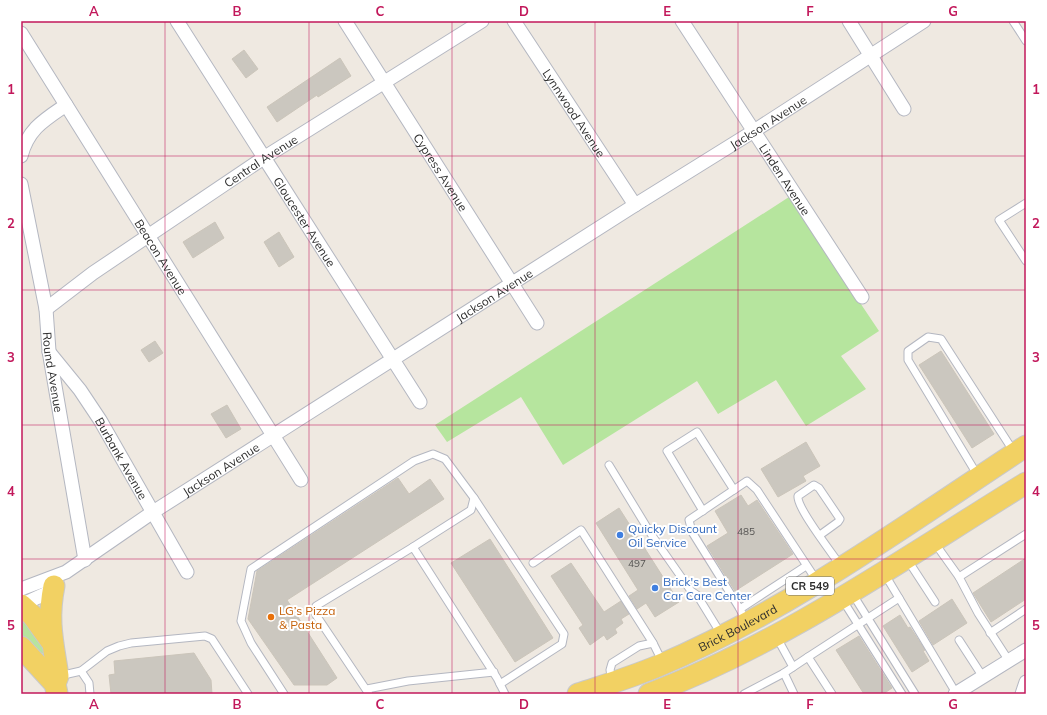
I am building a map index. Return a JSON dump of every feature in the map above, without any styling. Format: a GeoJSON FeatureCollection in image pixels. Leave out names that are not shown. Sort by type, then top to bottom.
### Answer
{"type":"FeatureCollection","features":[{"type":"Feature","properties":{"kind":"main road","name":"Brick Boulevard"},"geometry":{"type":"LineString","coordinates":[[578,694],[664,663],[722,636],[744,616],[812,574],[841,567],[1020,450]]}},
{"type":"Feature","properties":{"kind":"main road","name":"Brick Boulevard"},"geometry":{"type":"LineString","coordinates":[[653,693],[722,663],[775,635],[846,595],[1026,484]]}},
{"type":"Feature","properties":{"kind":"main road"},"geometry":{"type":"LineString","coordinates":[[57,685],[50,609],[60,579]]}},
{"type":"Feature","properties":{"kind":"main road"},"geometry":{"type":"LineString","coordinates":[[21,605],[32,616],[53,643]]}},
{"type":"Feature","properties":{"kind":"main road"},"geometry":{"type":"LineString","coordinates":[[21,647],[57,685]]}},
{"type":"Feature","properties":{"kind":"street","name":"Gloucester Avenue"},"geometry":{"type":"LineString","coordinates":[[177,21],[394,359],[420,402]]}},
{"type":"Feature","properties":{"kind":"street","name":"Cypress Avenue"},"geometry":{"type":"LineString","coordinates":[[345,21],[513,283],[537,323]]}},
{"type":"Feature","properties":{"kind":"street","name":"Central Avenue"},"geometry":{"type":"LineString","coordinates":[[46,309],[93,273],[265,158],[385,84],[482,21]]}},
{"type":"Feature","properties":{"kind":"street","name":"Lynnwood Avenue"},"geometry":{"type":"LineString","coordinates":[[514,21],[635,205]]}},
{"type":"Feature","properties":{"kind":"street","name":"Linden Avenue"},"geometry":{"type":"LineString","coordinates":[[682,21],[862,297]]}},
{"type":"Feature","properties":{"kind":"street"},"geometry":{"type":"LineString","coordinates":[[849,21],[904,109]]}},
{"type":"Feature","properties":{"kind":"street","name":"Jackson Avenue"},"geometry":{"type":"LineString","coordinates":[[21,605],[45,594],[60,579],[85,560],[153,512],[635,205],[754,131],[924,21]]}},
{"type":"Feature","properties":{"kind":"street","name":"Beacon Avenue"},"geometry":{"type":"LineString","coordinates":[[21,33],[301,480]]}},
{"type":"Feature","properties":{"kind":"street"},"geometry":{"type":"LineString","coordinates":[[21,156],[28,137],[38,126],[66,105]]}},
{"type":"Feature","properties":{"kind":"street","name":"Round Avenue"},"geometry":{"type":"LineString","coordinates":[[21,184],[46,309],[49,351],[85,560]]}},
{"type":"Feature","properties":{"kind":"street","name":"Burbank Avenue"},"geometry":{"type":"LineString","coordinates":[[49,351],[80,390],[100,420],[187,572]]}},
{"type":"Feature","properties":{"kind":"street","name":"Jackson Avenue"},"geometry":{"type":"LineString","coordinates":[[21,589],[60,579]]}},
{"type":"Feature","properties":{"kind":"street"},"geometry":{"type":"LineString","coordinates":[[956,694],[1026,650]]}},
{"type":"Feature","properties":{"kind":"street"},"geometry":{"type":"LineString","coordinates":[[1022,694],[1026,682]]}},
{"type":"Feature","properties":{"kind":"lane"},"geometry":{"type":"LineString","coordinates":[[1013,21],[1026,40]]}},
{"type":"Feature","properties":{"kind":"lane"},"geometry":{"type":"LineString","coordinates":[[1026,203],[999,220],[1026,261]]}},
{"type":"Feature","properties":{"kind":"lane"},"geometry":{"type":"LineString","coordinates":[[978,478],[908,360],[908,351],[928,337],[941,339],[1020,450]]}},
{"type":"Feature","properties":{"kind":"lane"},"geometry":{"type":"LineString","coordinates":[[703,511],[667,451],[697,432],[734,490]]}},
{"type":"Feature","properties":{"kind":"lane"},"geometry":{"type":"LineString","coordinates":[[284,694],[251,643],[241,621],[251,569],[414,461],[433,454],[445,459],[474,498],[564,634],[562,644],[500,684]]}},
{"type":"Feature","properties":{"kind":"lane"},"geometry":{"type":"LineString","coordinates":[[609,465],[651,534],[690,591],[697,595],[722,636]]}},
{"type":"Feature","properties":{"kind":"lane"},"geometry":{"type":"LineString","coordinates":[[744,616],[692,532],[689,520],[746,481],[757,490],[812,574]]}},
{"type":"Feature","properties":{"kind":"lane"},"geometry":{"type":"LineString","coordinates":[[820,535],[840,519],[819,488],[814,485],[798,496],[797,500],[841,567]]}},
{"type":"Feature","properties":{"kind":"lane"},"geometry":{"type":"LineString","coordinates":[[474,498],[471,510],[316,606],[316,615],[368,692],[408,681],[494,672]]}},
{"type":"Feature","properties":{"kind":"lane"},"geometry":{"type":"LineString","coordinates":[[533,563],[581,530],[653,643],[664,663]]}},
{"type":"Feature","properties":{"kind":"lane"},"geometry":{"type":"LineString","coordinates":[[959,577],[1026,534]]}},
{"type":"Feature","properties":{"kind":"lane"},"geometry":{"type":"LineString","coordinates":[[933,540],[959,577],[978,613],[1009,661]]}},
{"type":"Feature","properties":{"kind":"lane"},"geometry":{"type":"LineString","coordinates":[[413,547],[494,672],[505,694]]}},
{"type":"Feature","properties":{"kind":"lane"},"geometry":{"type":"LineString","coordinates":[[906,557],[935,602]]}},
{"type":"Feature","properties":{"kind":"lane"},"geometry":{"type":"LineString","coordinates":[[883,572],[956,694]]}},
{"type":"Feature","properties":{"kind":"lane"},"geometry":{"type":"LineString","coordinates":[[846,595],[867,618],[915,694]]}},
{"type":"Feature","properties":{"kind":"lane"},"geometry":{"type":"LineString","coordinates":[[846,595],[858,624],[902,694]]}},
{"type":"Feature","properties":{"kind":"lane"},"geometry":{"type":"LineString","coordinates":[[744,694],[784,673],[899,598]]}},
{"type":"Feature","properties":{"kind":"lane"},"geometry":{"type":"LineString","coordinates":[[990,632],[1026,609]]}},
{"type":"Feature","properties":{"kind":"lane"},"geometry":{"type":"LineString","coordinates":[[775,635],[793,667]]}},
{"type":"Feature","properties":{"kind":"lane"},"geometry":{"type":"LineString","coordinates":[[57,685],[80,671],[107,651],[119,646],[131,643],[205,636],[212,640],[248,694]]}},
{"type":"Feature","properties":{"kind":"lane"},"geometry":{"type":"LineString","coordinates":[[959,640],[983,676]]}},
{"type":"Feature","properties":{"kind":"lane"},"geometry":{"type":"LineString","coordinates":[[612,683],[610,670],[612,663],[639,646],[653,643]]}},
{"type":"Feature","properties":{"kind":"lane"},"geometry":{"type":"LineString","coordinates":[[808,657],[832,694]]}},
{"type":"Feature","properties":{"kind":"lane"},"geometry":{"type":"LineString","coordinates":[[80,671],[89,683],[90,694]]}},
{"type":"Feature","properties":{"kind":"lane"},"geometry":{"type":"LineString","coordinates":[[784,673],[794,694]]}},
{"type":"Feature","properties":{"kind":"green space"},"geometry":{"type":"Polygon","coordinates":[[[789,197],[879,331],[841,356],[866,389],[806,426],[776,380],[718,414],[697,381],[563,465],[521,397],[447,442],[435,425],[789,197]]]}},
{"type":"Feature","properties":{"kind":"green space"},"geometry":{"type":"Polygon","coordinates":[[[21,616],[43,645],[44,653],[41,654],[21,637],[21,616]]]}},
{"type":"Feature","properties":{"kind":"building"},"geometry":{"type":"Polygon","coordinates":[[[244,50],[258,69],[246,78],[232,59],[244,50]]]}},
{"type":"Feature","properties":{"kind":"building"},"geometry":{"type":"Polygon","coordinates":[[[340,58],[351,76],[318,97],[317,95],[277,122],[267,107],[340,58]]]}},
{"type":"Feature","properties":{"kind":"building"},"geometry":{"type":"Polygon","coordinates":[[[215,222],[224,238],[193,258],[183,242],[215,222]]]}},
{"type":"Feature","properties":{"kind":"building"},"geometry":{"type":"Polygon","coordinates":[[[279,232],[294,257],[279,267],[264,242],[279,232]]]}},
{"type":"Feature","properties":{"kind":"building"},"geometry":{"type":"Polygon","coordinates":[[[155,341],[163,353],[149,362],[141,350],[155,341]]]}},
{"type":"Feature","properties":{"kind":"building"},"geometry":{"type":"Polygon","coordinates":[[[941,351],[994,434],[972,448],[919,365],[941,351]]]}},
{"type":"Feature","properties":{"kind":"building"},"geometry":{"type":"Polygon","coordinates":[[[227,405],[241,429],[226,438],[211,414],[227,405]]]}},
{"type":"Feature","properties":{"kind":"building"},"geometry":{"type":"Polygon","coordinates":[[[806,442],[820,466],[803,476],[806,481],[778,497],[761,469],[806,442]]]}},
{"type":"Feature","properties":{"kind":"building"},"geometry":{"type":"Polygon","coordinates":[[[398,478],[409,494],[430,479],[444,499],[287,600],[337,678],[327,685],[294,685],[248,619],[257,571],[398,478]]]}},
{"type":"Feature","properties":{"kind":"building"},"geometry":{"type":"Polygon","coordinates":[[[741,495],[748,506],[757,500],[793,554],[735,591],[707,546],[728,533],[715,511],[741,495]]]}},
{"type":"Feature","properties":{"kind":"building"},"geometry":{"type":"Polygon","coordinates":[[[619,508],[679,602],[655,617],[646,603],[637,609],[629,596],[638,590],[596,523],[619,508]]]}},
{"type":"Feature","properties":{"kind":"building"},"geometry":{"type":"Polygon","coordinates":[[[490,539],[553,638],[515,662],[451,563],[490,539]]]}},
{"type":"Feature","properties":{"kind":"building"},"geometry":{"type":"Polygon","coordinates":[[[1026,558],[1026,599],[991,622],[973,593],[1026,558]]]}},
{"type":"Feature","properties":{"kind":"building"},"geometry":{"type":"Polygon","coordinates":[[[571,563],[604,612],[621,601],[629,614],[621,619],[623,623],[615,629],[617,633],[607,640],[604,635],[590,645],[579,628],[583,625],[551,576],[571,563]]]}},
{"type":"Feature","properties":{"kind":"building"},"geometry":{"type":"Polygon","coordinates":[[[952,599],[967,623],[933,645],[919,621],[952,599]]]}},
{"type":"Feature","properties":{"kind":"building"},"geometry":{"type":"Polygon","coordinates":[[[900,615],[925,650],[923,651],[929,661],[912,672],[883,626],[900,615]]]}},
{"type":"Feature","properties":{"kind":"building"},"geometry":{"type":"Polygon","coordinates":[[[859,636],[892,688],[883,694],[864,694],[836,650],[859,636]]]}},
{"type":"Feature","properties":{"kind":"building"},"geometry":{"type":"Polygon","coordinates":[[[194,653],[211,680],[212,694],[111,694],[109,675],[115,674],[114,661],[194,653]]]}},
{"type":"Feature","properties":{"kind":"place","name":"Quicky Discount Oil Service"},"geometry":{"type":"Point","coordinates":[620,535]}},
{"type":"Feature","properties":{"kind":"place","name":"Brick's Best Car Care Center"},"geometry":{"type":"Point","coordinates":[655,588]}},
{"type":"Feature","properties":{"kind":"place","name":"LG’s Pizza & Pasta"},"geometry":{"type":"Point","coordinates":[271,617]}}]}
